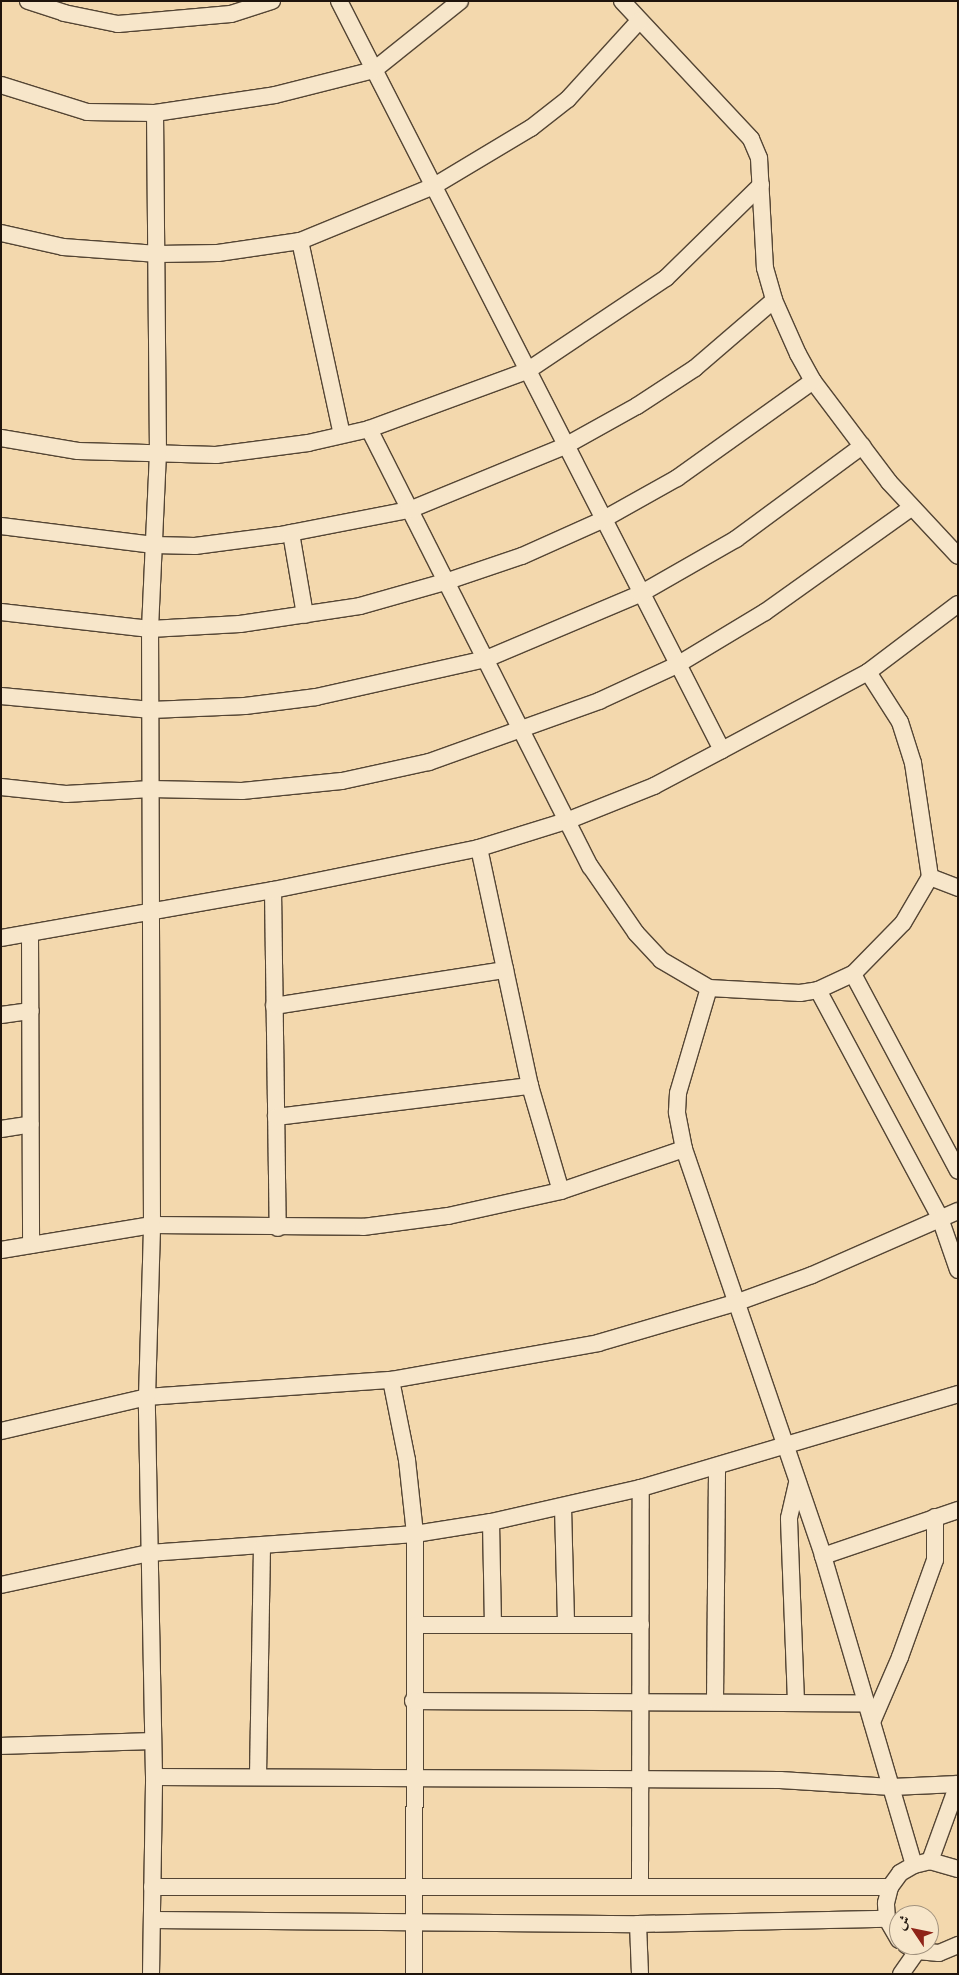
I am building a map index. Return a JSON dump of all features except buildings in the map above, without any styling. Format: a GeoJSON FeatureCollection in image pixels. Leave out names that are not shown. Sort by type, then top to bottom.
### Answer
{"type":"FeatureCollection","features":[{"type":"Feature","properties":{"kind":"street"},"geometry":{"type":"LineString","coordinates":[[28,1],[64,13],[118,24],[231,14],[272,1]]}},
{"type":"Feature","properties":{"kind":"street"},"geometry":{"type":"LineString","coordinates":[[339,1],[602,520],[722,750]]}},
{"type":"Feature","properties":{"kind":"street"},"geometry":{"type":"LineString","coordinates":[[1,85],[87,112],[155,114],[275,95],[374,70],[460,1]]}},
{"type":"Feature","properties":{"kind":"street"},"geometry":{"type":"LineString","coordinates":[[627,3],[639,21],[751,139],[760,158],[765,268],[774,300],[813,381],[910,508],[958,556]]}},
{"type":"Feature","properties":{"kind":"street"},"geometry":{"type":"LineString","coordinates":[[1,233],[63,247],[158,254],[218,253],[300,241],[434,186],[530,128],[568,99],[639,21]]}},
{"type":"Feature","properties":{"kind":"street"},"geometry":{"type":"LineString","coordinates":[[151,1974],[154,1777],[146,1397],[152,1225],[150,629],[158,454],[158,254],[155,114]]}},
{"type":"Feature","properties":{"kind":"street"},"geometry":{"type":"LineString","coordinates":[[1,438],[78,451],[216,455],[369,429],[527,370],[666,278],[761,185]]}},
{"type":"Feature","properties":{"kind":"street"},"geometry":{"type":"LineString","coordinates":[[300,241],[342,435]]}},
{"type":"Feature","properties":{"kind":"street"},"geometry":{"type":"LineString","coordinates":[[1,526],[154,546],[195,546],[291,533],[409,510],[565,446],[637,406],[694,368],[774,300]]}},
{"type":"Feature","properties":{"kind":"street"},"geometry":{"type":"LineString","coordinates":[[1,612],[150,629],[240,624],[360,606],[445,582],[522,556],[602,520],[677,478],[813,381]]}},
{"type":"Feature","properties":{"kind":"street"},"geometry":{"type":"LineString","coordinates":[[369,429],[445,582],[570,820],[590,866],[636,933],[661,960],[709,988],[800,993],[818,990],[853,974],[903,923],[930,877],[913,763],[900,722],[868,672]]}},
{"type":"Feature","properties":{"kind":"street"},"geometry":{"type":"LineString","coordinates":[[1,696],[151,710],[245,706],[316,697],[486,659],[640,594],[736,539],[862,446]]}},
{"type":"Feature","properties":{"kind":"street"},"geometry":{"type":"LineString","coordinates":[[1,787],[66,794],[152,789],[242,792],[342,781],[429,762],[599,701],[677,665],[773,607],[910,508]]}},
{"type":"Feature","properties":{"kind":"street"},"geometry":{"type":"LineString","coordinates":[[291,533],[305,615]]}},
{"type":"Feature","properties":{"kind":"street"},"geometry":{"type":"LineString","coordinates":[[1,938],[273,890],[479,848],[570,820],[654,786],[868,672],[958,604]]}},
{"type":"Feature","properties":{"kind":"street"},"geometry":{"type":"LineString","coordinates":[[479,848],[530,1086],[562,1191]]}},
{"type":"Feature","properties":{"kind":"street"},"geometry":{"type":"LineString","coordinates":[[930,877],[958,888]]}},
{"type":"Feature","properties":{"kind":"street"},"geometry":{"type":"LineString","coordinates":[[273,890],[278,1228]]}},
{"type":"Feature","properties":{"kind":"street"},"geometry":{"type":"LineString","coordinates":[[30,934],[31,1245]]}},
{"type":"Feature","properties":{"kind":"street"},"geometry":{"type":"LineString","coordinates":[[274,1006],[505,970]]}},
{"type":"Feature","properties":{"kind":"street"},"geometry":{"type":"LineString","coordinates":[[853,974],[958,1171]]}},
{"type":"Feature","properties":{"kind":"street"},"geometry":{"type":"LineString","coordinates":[[709,988],[678,1093],[677,1112],[684,1149],[738,1302],[823,1556],[914,1865]]}},
{"type":"Feature","properties":{"kind":"street"},"geometry":{"type":"LineString","coordinates":[[818,990],[940,1218],[958,1270]]}},
{"type":"Feature","properties":{"kind":"street"},"geometry":{"type":"LineString","coordinates":[[1,1015],[31,1011]]}},
{"type":"Feature","properties":{"kind":"street"},"geometry":{"type":"LineString","coordinates":[[276,1117],[530,1086]]}},
{"type":"Feature","properties":{"kind":"street"},"geometry":{"type":"LineString","coordinates":[[1,1129],[31,1124]]}},
{"type":"Feature","properties":{"kind":"street"},"geometry":{"type":"LineString","coordinates":[[1,1250],[152,1225],[278,1228],[363,1227],[438,1217],[562,1191],[684,1149]]}},
{"type":"Feature","properties":{"kind":"street"},"geometry":{"type":"LineString","coordinates":[[1,1431],[146,1397],[391,1380],[598,1343],[738,1302],[812,1275],[958,1211]]}},
{"type":"Feature","properties":{"kind":"street"},"geometry":{"type":"LineString","coordinates":[[391,1380],[407,1460],[415,1534],[414,1974]]}},
{"type":"Feature","properties":{"kind":"street"},"geometry":{"type":"LineString","coordinates":[[1,1585],[149,1553],[262,1547],[415,1534],[491,1522],[641,1488],[785,1447],[958,1394]]}},
{"type":"Feature","properties":{"kind":"street"},"geometry":{"type":"LineString","coordinates":[[715,1700],[716,1466]]}},
{"type":"Feature","properties":{"kind":"street"},"geometry":{"type":"LineString","coordinates":[[796,1702],[789,1518],[797,1483]]}},
{"type":"Feature","properties":{"kind":"street"},"geometry":{"type":"LineString","coordinates":[[640,1886],[638,1780],[643,1700],[641,1488]]}},
{"type":"Feature","properties":{"kind":"street"},"geometry":{"type":"LineString","coordinates":[[563,1507],[566,1625]]}},
{"type":"Feature","properties":{"kind":"street"},"geometry":{"type":"LineString","coordinates":[[823,1556],[958,1510]]}},
{"type":"Feature","properties":{"kind":"street"},"geometry":{"type":"LineString","coordinates":[[872,1722],[900,1657],[935,1560],[935,1517]]}},
{"type":"Feature","properties":{"kind":"street"},"geometry":{"type":"LineString","coordinates":[[491,1522],[493,1623]]}},
{"type":"Feature","properties":{"kind":"street"},"geometry":{"type":"LineString","coordinates":[[258,1776],[262,1547]]}},
{"type":"Feature","properties":{"kind":"street"},"geometry":{"type":"LineString","coordinates":[[414,1625],[493,1623],[641,1625]]}},
{"type":"Feature","properties":{"kind":"street"},"geometry":{"type":"LineString","coordinates":[[414,1701],[715,1700],[866,1703]]}},
{"type":"Feature","properties":{"kind":"street"},"geometry":{"type":"LineString","coordinates":[[1,1746],[153,1742]]}},
{"type":"Feature","properties":{"kind":"street"},"geometry":{"type":"LineString","coordinates":[[154,1777],[780,1780],[892,1787],[958,1784],[930,1861]]}},
{"type":"Feature","properties":{"kind":"street"},"geometry":{"type":"LineString","coordinates":[[889,1922],[886,1903],[890,1887],[900,1874],[914,1865],[930,1861],[958,1869]]}},
{"type":"Feature","properties":{"kind":"street"},"geometry":{"type":"LineString","coordinates":[[152,1887],[890,1887]]}},
{"type":"Feature","properties":{"kind":"street"},"geometry":{"type":"LineString","coordinates":[[152,1920],[638,1924],[887,1918]]}},
{"type":"Feature","properties":{"kind":"street"},"geometry":{"type":"LineString","coordinates":[[638,1924],[640,1974]]}},
{"type":"Feature","properties":{"kind":"street"},"geometry":{"type":"LineString","coordinates":[[939,1953],[958,1945]]}},
{"type":"Feature","properties":{"kind":"street"},"geometry":{"type":"LineString","coordinates":[[900,1974],[908,1955]]}}]}
